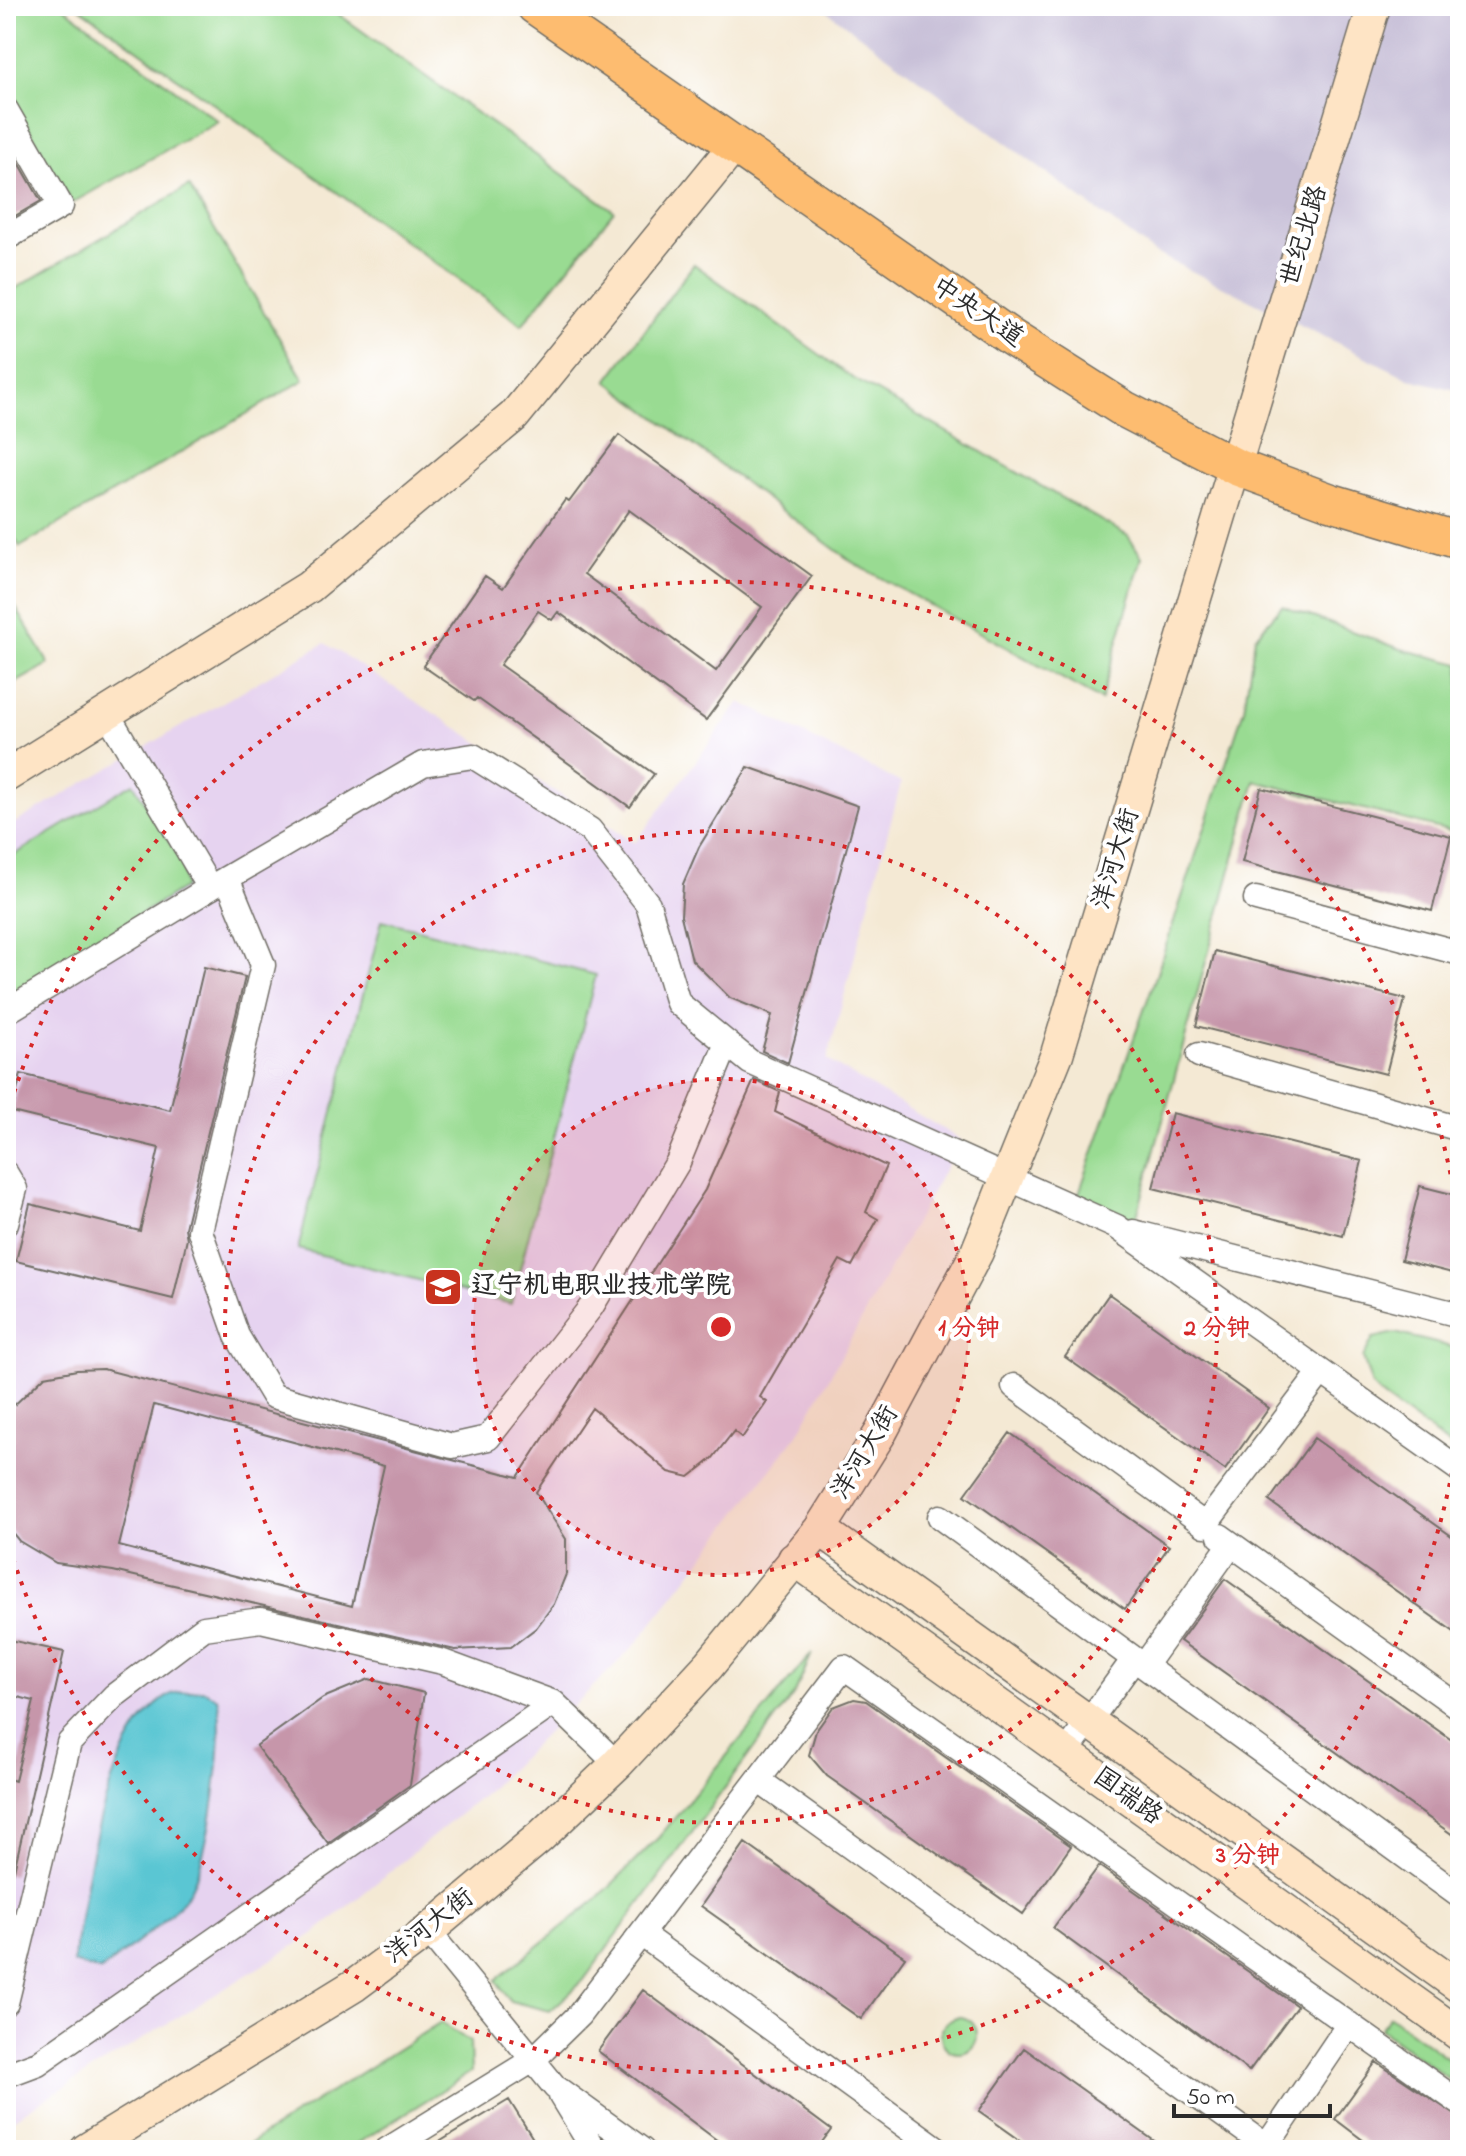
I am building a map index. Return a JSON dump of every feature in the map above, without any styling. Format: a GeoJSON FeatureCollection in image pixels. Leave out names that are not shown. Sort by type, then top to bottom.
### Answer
{"type":"FeatureCollection","features":[{"type":"Feature","properties":{"kind":"main road","name":"中央大道"},"geometry":{"type":"LineString","coordinates":[[535,6],[1012,338],[1124,409],[1236,467],[1331,502],[1460,541]]}},
{"type":"Feature","properties":{"kind":"street","name":"世纪北路"},"geometry":{"type":"LineString","coordinates":[[1236,467],[1374,6]]}},
{"type":"Feature","properties":{"kind":"street"},"geometry":{"type":"LineString","coordinates":[[6,110],[61,206],[6,238]]}},
{"type":"Feature","properties":{"kind":"street"},"geometry":{"type":"LineString","coordinates":[[6,776],[309,587],[514,416],[734,146]]}},
{"type":"Feature","properties":{"kind":"street","name":"洋河大街"},"geometry":{"type":"LineString","coordinates":[[86,2150],[355,1985],[428,1931],[540,1837],[617,1764],[709,1665],[820,1529],[881,1432],[937,1332],[1009,1182],[1057,1054],[1236,467]]}},
{"type":"Feature","properties":{"kind":"street"},"geometry":{"type":"LineString","coordinates":[[107,713],[218,883],[263,965],[200,1231],[237,1336],[273,1396],[452,1446],[488,1438],[599,1294],[678,1162],[727,1043]]}},
{"type":"Feature","properties":{"kind":"street"},"geometry":{"type":"LineString","coordinates":[[6,1012],[218,883],[423,764],[473,756],[590,830],[648,904],[678,1003],[750,1062],[1009,1182],[1117,1227],[1460,1315]]}},
{"type":"Feature","properties":{"kind":"street"},"geometry":{"type":"LineString","coordinates":[[1256,899],[1460,953]]}},
{"type":"Feature","properties":{"kind":"street"},"geometry":{"type":"LineString","coordinates":[[1199,1055],[1460,1129]]}},
{"type":"Feature","properties":{"kind":"street"},"geometry":{"type":"LineString","coordinates":[[6,1174],[15,1189],[6,1223]]}},
{"type":"Feature","properties":{"kind":"street"},"geometry":{"type":"LineString","coordinates":[[1117,1227],[1460,1470]]}},
{"type":"Feature","properties":{"kind":"street"},"geometry":{"type":"LineString","coordinates":[[1205,1525],[1321,1372]]}},
{"type":"Feature","properties":{"kind":"street"},"geometry":{"type":"LineString","coordinates":[[1014,1386],[1460,1708]]}},
{"type":"Feature","properties":{"kind":"street"},"geometry":{"type":"LineString","coordinates":[[940,1517],[1460,1896]]}},
{"type":"Feature","properties":{"kind":"street","name":"国瑞路"},"geometry":{"type":"LineString","coordinates":[[820,1529],[1460,1987]]}},
{"type":"Feature","properties":{"kind":"street"},"geometry":{"type":"LineString","coordinates":[[1066,1753],[1088,1721],[1139,1663],[1231,1544]]}},
{"type":"Feature","properties":{"kind":"street","name":"国瑞路"},"geometry":{"type":"LineString","coordinates":[[794,1559],[1460,2035]]}},
{"type":"Feature","properties":{"kind":"street"},"geometry":{"type":"LineString","coordinates":[[6,2003],[69,1743],[114,1696],[204,1628],[261,1620],[443,1662],[554,1703],[617,1764]]}},
{"type":"Feature","properties":{"kind":"street"},"geometry":{"type":"LineString","coordinates":[[389,2150],[533,2060],[579,2015],[844,1667],[1460,2103]]}},
{"type":"Feature","properties":{"kind":"street"},"geometry":{"type":"LineString","coordinates":[[6,2075],[38,2063],[554,1703]]}},
{"type":"Feature","properties":{"kind":"street"},"geometry":{"type":"LineString","coordinates":[[758,1780],[1268,2149],[1349,2024]]}},
{"type":"Feature","properties":{"kind":"street"},"geometry":{"type":"LineString","coordinates":[[428,1931],[555,2087],[594,2150]]}},
{"type":"Feature","properties":{"kind":"street"},"geometry":{"type":"LineString","coordinates":[[641,1934],[939,2150]]}},
{"type":"Feature","properties":{"kind":"street"},"geometry":{"type":"LineString","coordinates":[[555,2087],[642,2150]]}},
{"type":"Feature","properties":{"kind":"shaded area"},"geometry":{"type":"Polygon","coordinates":[[[820,6],[1460,6],[1460,391],[1410,379],[1155,253],[820,6]]]}},
{"type":"Feature","properties":{"kind":"shaded area","name":"辽宁机电职业技术学院"},"geometry":{"type":"Polygon","coordinates":[[[325,643],[635,843],[740,702],[901,783],[827,1060],[961,1140],[798,1434],[637,1643],[487,1792],[315,1933],[6,2123],[6,828],[325,643]]]}},
{"type":"Feature","properties":{"kind":"green space"},"geometry":{"type":"Polygon","coordinates":[[[6,6],[62,6],[218,121],[72,203],[6,89],[6,6]]]}},
{"type":"Feature","properties":{"kind":"green space"},"geometry":{"type":"Polygon","coordinates":[[[77,6],[327,6],[614,211],[522,325],[77,6]]]}},
{"type":"Feature","properties":{"kind":"green space"},"geometry":{"type":"Polygon","coordinates":[[[189,186],[304,380],[20,547],[6,523],[6,294],[189,186]]]}},
{"type":"Feature","properties":{"kind":"green space"},"geometry":{"type":"Polygon","coordinates":[[[694,264],[851,377],[1128,536],[1142,557],[1101,700],[852,562],[607,381],[694,264]]]}},
{"type":"Feature","properties":{"kind":"green space"},"geometry":{"type":"Polygon","coordinates":[[[12,601],[49,664],[6,688],[6,605],[12,601]]]}},
{"type":"Feature","properties":{"kind":"green space"},"geometry":{"type":"Polygon","coordinates":[[[1282,606],[1401,649],[1460,664],[1460,834],[1255,781],[1136,1219],[1093,1209],[1079,1193],[1156,976],[1244,709],[1255,637],[1282,606]]]}},
{"type":"Feature","properties":{"kind":"green space"},"geometry":{"type":"Polygon","coordinates":[[[133,783],[182,862],[185,887],[6,997],[6,860],[133,783]]]}},
{"type":"Feature","properties":{"kind":"green space"},"geometry":{"type":"Polygon","coordinates":[[[382,920],[596,975],[511,1304],[298,1249],[382,920]]]}},
{"type":"Feature","properties":{"kind":"green space"},"geometry":{"type":"Polygon","coordinates":[[[1395,1333],[1460,1349],[1460,1453],[1372,1386],[1363,1358],[1373,1338],[1395,1333]]]}},
{"type":"Feature","properties":{"kind":"green space"},"geometry":{"type":"Polygon","coordinates":[[[812,1653],[796,1691],[583,1981],[550,2011],[510,2001],[496,1980],[597,1899],[659,1837],[812,1653]]]}},
{"type":"Feature","properties":{"kind":"green space"},"geometry":{"type":"Polygon","coordinates":[[[1390,2016],[1460,2067],[1460,2087],[1380,2029],[1390,2016]]]}},
{"type":"Feature","properties":{"kind":"green space"},"geometry":{"type":"Polygon","coordinates":[[[959,2017],[972,2022],[977,2035],[972,2048],[959,2053],[946,2048],[941,2035],[946,2022],[959,2017]]]}},
{"type":"Feature","properties":{"kind":"green space"},"geometry":{"type":"Polygon","coordinates":[[[441,2022],[470,2042],[471,2072],[347,2150],[239,2150],[441,2022]]]}},
{"type":"Feature","properties":{"kind":"water"},"geometry":{"type":"Polygon","coordinates":[[[203,1690],[217,1698],[220,1738],[209,1826],[189,1892],[160,1923],[101,1971],[73,1963],[101,1815],[129,1741],[148,1713],[172,1694],[203,1690]]]}},
{"type":"Feature","properties":{"kind":"building"},"geometry":{"type":"Polygon","coordinates":[[[6,140],[41,201],[6,221],[6,140]]]}},
{"type":"Feature","properties":{"kind":"building"},"geometry":{"type":"Polygon","coordinates":[[[619,435],[812,576],[706,720],[558,612],[552,620],[538,611],[500,665],[654,774],[630,807],[477,698],[474,701],[423,666],[485,576],[503,588],[565,500],[569,502],[619,435]],[[629,510],[584,574],[716,671],[762,607],[629,510]]]}},
{"type":"Feature","properties":{"kind":"building"},"geometry":{"type":"Polygon","coordinates":[[[748,767],[858,806],[788,1063],[762,1051],[772,1015],[730,998],[692,960],[681,916],[683,884],[699,847],[748,767]]]}},
{"type":"Feature","properties":{"kind":"building"},"geometry":{"type":"Polygon","coordinates":[[[1261,788],[1451,836],[1432,911],[1242,862],[1261,788]]]}},
{"type":"Feature","properties":{"kind":"building"},"geometry":{"type":"Polygon","coordinates":[[[1215,951],[1405,999],[1386,1074],[1196,1026],[1215,951]]]}},
{"type":"Feature","properties":{"kind":"building"},"geometry":{"type":"Polygon","coordinates":[[[204,967],[245,977],[185,1228],[187,1239],[173,1299],[16,1261],[30,1204],[140,1231],[159,1148],[12,1112],[21,1074],[170,1110],[204,967]]]}},
{"type":"Feature","properties":{"kind":"building"},"geometry":{"type":"Polygon","coordinates":[[[754,1080],[780,1092],[775,1112],[886,1166],[866,1212],[878,1219],[852,1266],[840,1260],[760,1397],[767,1402],[742,1438],[734,1431],[712,1459],[689,1477],[669,1472],[592,1408],[536,1492],[566,1539],[566,1574],[554,1604],[536,1628],[511,1647],[455,1650],[113,1571],[56,1563],[19,1541],[6,1525],[6,1413],[45,1376],[77,1370],[103,1369],[518,1477],[705,1190],[754,1080]],[[154,1405],[119,1546],[352,1606],[384,1466],[154,1405]]]}},
{"type":"Feature","properties":{"kind":"building"},"geometry":{"type":"Polygon","coordinates":[[[1172,1113],[1362,1161],[1343,1236],[1153,1188],[1172,1113]]]}},
{"type":"Feature","properties":{"kind":"building"},"geometry":{"type":"Polygon","coordinates":[[[1420,1186],[1460,1196],[1460,1275],[1401,1260],[1420,1186]]]}},
{"type":"Feature","properties":{"kind":"building"},"geometry":{"type":"Polygon","coordinates":[[[1109,1294],[1269,1408],[1225,1470],[1065,1357],[1109,1294]]]}},
{"type":"Feature","properties":{"kind":"building"},"geometry":{"type":"Polygon","coordinates":[[[1010,1433],[1169,1546],[1125,1609],[965,1495],[1010,1433]]]}},
{"type":"Feature","properties":{"kind":"building"},"geometry":{"type":"Polygon","coordinates":[[[1314,1438],[1460,1542],[1460,1636],[1269,1501],[1314,1438]]]}},
{"type":"Feature","properties":{"kind":"building"},"geometry":{"type":"Polygon","coordinates":[[[1225,1579],[1460,1746],[1460,1840],[1180,1641],[1225,1579]]]}},
{"type":"Feature","properties":{"kind":"building"},"geometry":{"type":"Polygon","coordinates":[[[6,1639],[64,1652],[13,1875],[6,1874],[6,1778],[15,1781],[34,1701],[6,1694],[6,1639]]]}},
{"type":"Feature","properties":{"kind":"building"},"geometry":{"type":"Polygon","coordinates":[[[369,1679],[424,1693],[410,1785],[328,1843],[256,1746],[323,1698],[369,1679]]]}},
{"type":"Feature","properties":{"kind":"building"},"geometry":{"type":"Polygon","coordinates":[[[854,1699],[866,1701],[1071,1846],[1023,1914],[827,1776],[809,1755],[816,1731],[833,1707],[854,1699]]]}},
{"type":"Feature","properties":{"kind":"building"},"geometry":{"type":"Polygon","coordinates":[[[745,1843],[905,1957],[861,2019],[701,1906],[745,1843]]]}},
{"type":"Feature","properties":{"kind":"building"},"geometry":{"type":"Polygon","coordinates":[[[1099,1866],[1297,2006],[1249,2071],[1053,1928],[1099,1866]]]}},
{"type":"Feature","properties":{"kind":"building"},"geometry":{"type":"Polygon","coordinates":[[[643,1990],[831,2130],[816,2150],[730,2150],[598,2051],[643,1990]]]}},
{"type":"Feature","properties":{"kind":"building"},"geometry":{"type":"Polygon","coordinates":[[[1024,2048],[1167,2150],[1034,2150],[979,2111],[1024,2048]]]}},
{"type":"Feature","properties":{"kind":"building"},"geometry":{"type":"Polygon","coordinates":[[[1376,2062],[1460,2118],[1460,2150],[1376,2150],[1335,2119],[1376,2062]]]}},
{"type":"Feature","properties":{"kind":"building"},"geometry":{"type":"Polygon","coordinates":[[[509,2100],[540,2150],[426,2150],[509,2100]]]}},
{"type":"Feature","properties":{"kind":"place","name":"辽宁机电职业技术学院"},"geometry":{"type":"Point","coordinates":[443,1287]}}]}
